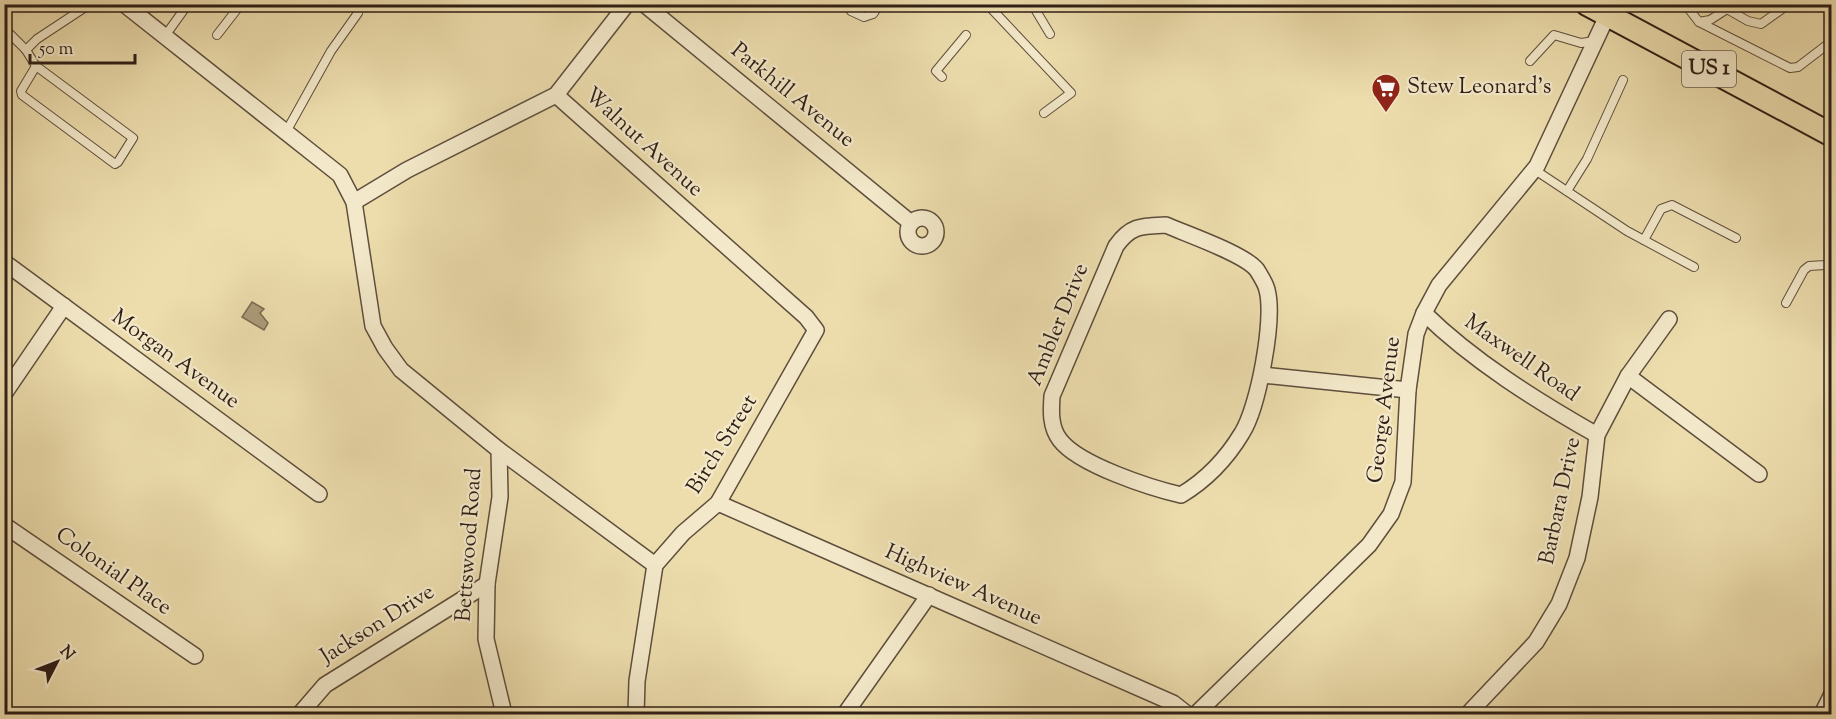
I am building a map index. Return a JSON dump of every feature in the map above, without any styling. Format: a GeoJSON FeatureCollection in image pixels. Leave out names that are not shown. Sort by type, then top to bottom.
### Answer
{"type":"FeatureCollection","features":[{"type":"Feature","properties":{"kind":"main road","name":"US 1"},"geometry":{"type":"LineString","coordinates":[[1587,4],[1611,9],[1832,135]]}},
{"type":"Feature","properties":{"kind":"street","name":"Bettswood Road"},"geometry":{"type":"LineString","coordinates":[[124,4],[340,175],[354,202],[373,326],[401,370],[499,450],[655,565]]}},
{"type":"Feature","properties":{"kind":"street"},"geometry":{"type":"LineString","coordinates":[[556,95],[627,4]]}},
{"type":"Feature","properties":{"kind":"street","name":"Parkhill Avenue"},"geometry":{"type":"LineString","coordinates":[[644,4],[911,223]]}},
{"type":"Feature","properties":{"kind":"street","name":"George Avenue"},"geometry":{"type":"LineString","coordinates":[[1196,714],[1369,545],[1391,514],[1402,482],[1408,390],[1416,334],[1424,313],[1439,285],[1534,170],[1553,138],[1611,9]]}},
{"type":"Feature","properties":{"kind":"street","name":"Walnut Avenue"},"geometry":{"type":"LineString","coordinates":[[354,202],[407,170],[556,95],[806,317],[816,330]]}},
{"type":"Feature","properties":{"kind":"street","name":"Ambler Drive"},"geometry":{"type":"LineString","coordinates":[[1166,225],[1240,257],[1256,268],[1267,290],[1262,375],[1243,431],[1218,465],[1195,487],[1181,495],[1147,487],[1077,455],[1059,440],[1051,418],[1052,396],[1116,246],[1127,231],[1144,226],[1166,225]]}},
{"type":"Feature","properties":{"kind":"street","name":"Morgan Avenue"},"geometry":{"type":"LineString","coordinates":[[4,262],[319,494]]}},
{"type":"Feature","properties":{"kind":"street"},"geometry":{"type":"LineString","coordinates":[[4,394],[64,306]]}},
{"type":"Feature","properties":{"kind":"street","name":"Maxwell Road"},"geometry":{"type":"LineString","coordinates":[[1424,313],[1450,338],[1566,418],[1597,435]]}},
{"type":"Feature","properties":{"kind":"street","name":"Barbara Drive"},"geometry":{"type":"LineString","coordinates":[[1468,714],[1536,642],[1559,604],[1577,558],[1590,496],[1597,435],[1628,376],[1669,319]]}},
{"type":"Feature","properties":{"kind":"street","name":"Birch Street"},"geometry":{"type":"LineString","coordinates":[[655,565],[683,532],[718,503],[816,330]]}},
{"type":"Feature","properties":{"kind":"street"},"geometry":{"type":"LineString","coordinates":[[1262,375],[1408,390]]}},
{"type":"Feature","properties":{"kind":"street"},"geometry":{"type":"LineString","coordinates":[[1628,376],[1759,474]]}},
{"type":"Feature","properties":{"kind":"street","name":"Bettswood Road"},"geometry":{"type":"LineString","coordinates":[[499,450],[500,496],[487,584],[486,639],[504,714]]}},
{"type":"Feature","properties":{"kind":"street","name":"Highview Avenue"},"geometry":{"type":"LineString","coordinates":[[718,503],[1173,703],[1187,714]]}},
{"type":"Feature","properties":{"kind":"street","name":"Colonial Place"},"geometry":{"type":"LineString","coordinates":[[4,525],[195,656]]}},
{"type":"Feature","properties":{"kind":"street"},"geometry":{"type":"LineString","coordinates":[[636,714],[640,658],[655,565]]}},
{"type":"Feature","properties":{"kind":"street","name":"Jackson Drive"},"geometry":{"type":"LineString","coordinates":[[300,714],[325,685],[487,584]]}},
{"type":"Feature","properties":{"kind":"street"},"geometry":{"type":"LineString","coordinates":[[845,714],[929,595]]}},
{"type":"Feature","properties":{"kind":"street"},"geometry":{"type":"LineString","coordinates":[[1822,714],[1832,694]]}},
{"type":"Feature","properties":{"kind":"lane"},"geometry":{"type":"LineString","coordinates":[[26,50],[37,39],[90,4]]}},
{"type":"Feature","properties":{"kind":"lane"},"geometry":{"type":"LineString","coordinates":[[217,35],[241,4]]}},
{"type":"Feature","properties":{"kind":"lane"},"geometry":{"type":"LineString","coordinates":[[846,4],[851,11],[864,17],[873,14],[880,4]]}},
{"type":"Feature","properties":{"kind":"lane"},"geometry":{"type":"LineString","coordinates":[[987,4],[1071,93],[1044,113]]}},
{"type":"Feature","properties":{"kind":"lane"},"geometry":{"type":"LineString","coordinates":[[1032,4],[1050,34]]}},
{"type":"Feature","properties":{"kind":"lane"},"geometry":{"type":"LineString","coordinates":[[1686,4],[1699,22],[1790,69],[1798,67],[1832,41]]}},
{"type":"Feature","properties":{"kind":"lane"},"geometry":{"type":"LineString","coordinates":[[1699,22],[1710,20],[1730,7],[1761,24],[1789,4]]}},
{"type":"Feature","properties":{"kind":"lane"},"geometry":{"type":"LineString","coordinates":[[165,36],[184,6]]}},
{"type":"Feature","properties":{"kind":"lane"},"geometry":{"type":"LineString","coordinates":[[286,132],[331,51],[358,13]]}},
{"type":"Feature","properties":{"kind":"lane"},"geometry":{"type":"LineString","coordinates":[[4,28],[26,50],[36,66],[133,138],[118,162],[115,164],[22,96],[21,91],[36,66]]}},
{"type":"Feature","properties":{"kind":"lane"},"geometry":{"type":"LineString","coordinates":[[942,77],[936,71],[966,35]]}},
{"type":"Feature","properties":{"kind":"lane"},"geometry":{"type":"LineString","coordinates":[[1530,61],[1554,35],[1581,43],[1595,41]]}},
{"type":"Feature","properties":{"kind":"lane"},"geometry":{"type":"LineString","coordinates":[[1567,191],[1587,159],[1623,80]]}},
{"type":"Feature","properties":{"kind":"lane"},"geometry":{"type":"LineString","coordinates":[[1534,170],[1644,240],[1694,267]]}},
{"type":"Feature","properties":{"kind":"lane"},"geometry":{"type":"LineString","coordinates":[[1644,240],[1661,209],[1672,206],[1736,238]]}},
{"type":"Feature","properties":{"kind":"lane"},"geometry":{"type":"LineString","coordinates":[[1786,303],[1804,270],[1809,266],[1825,265],[1832,261]]}},
{"type":"Feature","properties":{"kind":"shaded area"},"geometry":{"type":"Polygon","coordinates":[[[252,302],[264,309],[260,313],[268,323],[264,330],[242,317],[252,302]]]}},
{"type":"Feature","properties":{"kind":"place","name":"Stew Leonard's"},"geometry":{"type":"Point","coordinates":[1386,114]}}]}
